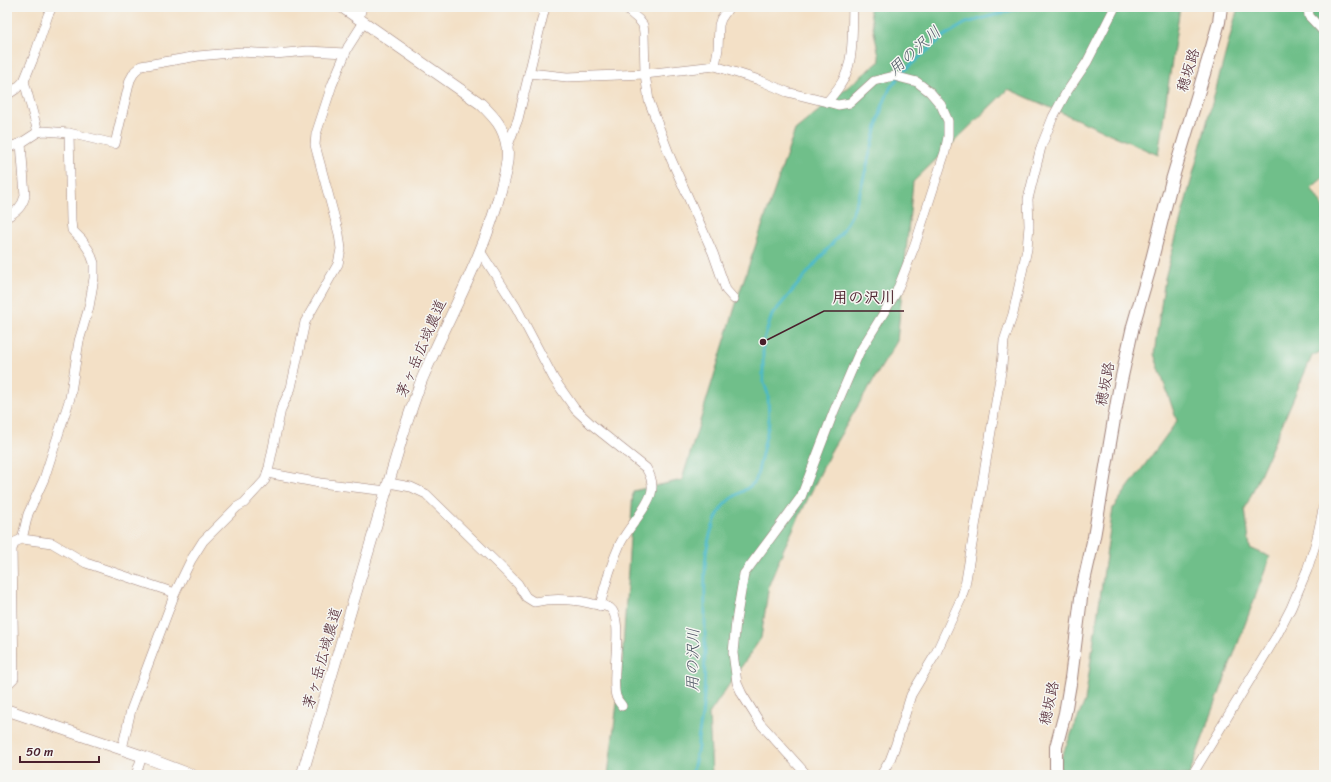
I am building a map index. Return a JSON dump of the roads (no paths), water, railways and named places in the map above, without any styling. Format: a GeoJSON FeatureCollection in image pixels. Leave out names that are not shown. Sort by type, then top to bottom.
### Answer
{"type":"FeatureCollection","features":[{"type":"Feature","properties":{"kind":"main road","name":"穂坂路"},"geometry":{"type":"LineString","coordinates":[[1057,775],[1056,747],[1065,713],[1071,678],[1082,590],[1094,537],[1118,398],[1133,326],[1149,271],[1172,180],[1219,22],[1221,7]]}},
{"type":"Feature","properties":{"kind":"street"},"geometry":{"type":"LineString","coordinates":[[7,95],[24,81],[52,7]]}},
{"type":"Feature","properties":{"kind":"street","name":"茅ヶ岳広域農道"},"geometry":{"type":"LineString","coordinates":[[302,775],[403,434],[422,381],[486,238],[507,167],[507,148],[503,131],[496,119],[481,104],[342,7]]}},
{"type":"Feature","properties":{"kind":"street"},"geometry":{"type":"LineString","coordinates":[[122,749],[125,732],[132,710],[174,593],[191,560],[203,541],[237,507],[244,503],[265,480],[281,409],[291,388],[305,322],[338,264],[341,249],[339,234],[315,144],[316,134],[332,85],[361,20],[362,7]]}},
{"type":"Feature","properties":{"kind":"street"},"geometry":{"type":"LineString","coordinates":[[507,148],[518,119],[545,7]]}},
{"type":"Feature","properties":{"kind":"street"},"geometry":{"type":"LineString","coordinates":[[624,7],[643,25],[645,74],[649,101],[671,159],[713,253],[726,290],[734,298]]}},
{"type":"Feature","properties":{"kind":"street"},"geometry":{"type":"LineString","coordinates":[[715,66],[718,49],[719,25],[729,7]]}},
{"type":"Feature","properties":{"kind":"street"},"geometry":{"type":"LineString","coordinates":[[827,102],[837,91],[846,75],[850,58],[853,7]]}},
{"type":"Feature","properties":{"kind":"street"},"geometry":{"type":"LineString","coordinates":[[881,775],[894,750],[911,695],[935,655],[961,599],[965,586],[1002,366],[1004,341],[1013,314],[1027,249],[1028,199],[1041,147],[1053,117],[1066,93],[1087,62],[1115,7]]}},
{"type":"Feature","properties":{"kind":"street"},"geometry":{"type":"LineString","coordinates":[[1308,7],[1309,16],[1324,32]]}},
{"type":"Feature","properties":{"kind":"street"},"geometry":{"type":"LineString","coordinates":[[7,148],[21,143],[38,132],[44,131],[69,133],[115,144],[130,80],[135,71],[141,66],[198,56],[241,52],[275,54],[308,51],[345,53]]}},
{"type":"Feature","properties":{"kind":"street"},"geometry":{"type":"LineString","coordinates":[[529,72],[567,77],[645,74],[715,66],[759,80],[787,92],[838,105],[850,103],[874,81],[894,76],[916,82],[930,92],[941,105],[948,121],[948,137],[945,152],[915,245],[896,293],[859,353],[834,411],[802,496],[744,574],[736,621],[733,653],[737,682],[742,694],[760,722],[807,775]]}},
{"type":"Feature","properties":{"kind":"street"},"geometry":{"type":"LineString","coordinates":[[24,81],[38,132]]}},
{"type":"Feature","properties":{"kind":"street"},"geometry":{"type":"LineString","coordinates":[[22,539],[28,514],[44,478],[70,398],[79,341],[89,307],[94,278],[94,263],[90,252],[82,240],[72,230],[69,133]]}},
{"type":"Feature","properties":{"kind":"street"},"geometry":{"type":"LineString","coordinates":[[7,217],[18,210],[22,205],[25,196],[21,143]]}},
{"type":"Feature","properties":{"kind":"street"},"geometry":{"type":"LineString","coordinates":[[480,251],[516,307],[554,379],[575,409],[592,425],[646,468],[651,475],[651,494],[620,543],[608,575],[600,606]]}},
{"type":"Feature","properties":{"kind":"street"},"geometry":{"type":"LineString","coordinates":[[267,473],[320,483],[411,487],[426,494],[518,584],[526,597],[534,602],[546,599],[571,600],[609,608],[614,613],[617,630],[614,685],[616,697],[622,706]]}},
{"type":"Feature","properties":{"kind":"street"},"geometry":{"type":"LineString","coordinates":[[1192,775],[1272,643],[1291,608],[1307,570],[1316,542],[1324,505]]}},
{"type":"Feature","properties":{"kind":"street"},"geometry":{"type":"LineString","coordinates":[[7,685],[14,678],[12,549],[15,542],[22,539],[52,543],[86,563],[174,593]]}},
{"type":"Feature","properties":{"kind":"street"},"geometry":{"type":"LineString","coordinates":[[7,710],[142,756],[192,775]]}},
{"type":"Feature","properties":{"kind":"street"},"geometry":{"type":"LineString","coordinates":[[136,775],[142,756]]}},
{"type":"Feature","properties":{"kind":"waterway","name":"用の沢川"},"geometry":{"type":"LineString","coordinates":[[692,775],[698,747],[704,695],[705,572],[707,547],[710,534],[724,504],[748,488],[756,480],[769,423],[768,394],[763,380],[763,342],[772,315],[842,232],[852,214],[860,192],[882,107],[890,88],[906,69],[944,36],[966,23],[1023,7]]}},
{"type":"Feature","properties":{"kind":"place","name":"用の沢川"},"geometry":{"type":"Point","coordinates":[763,342]}}]}
